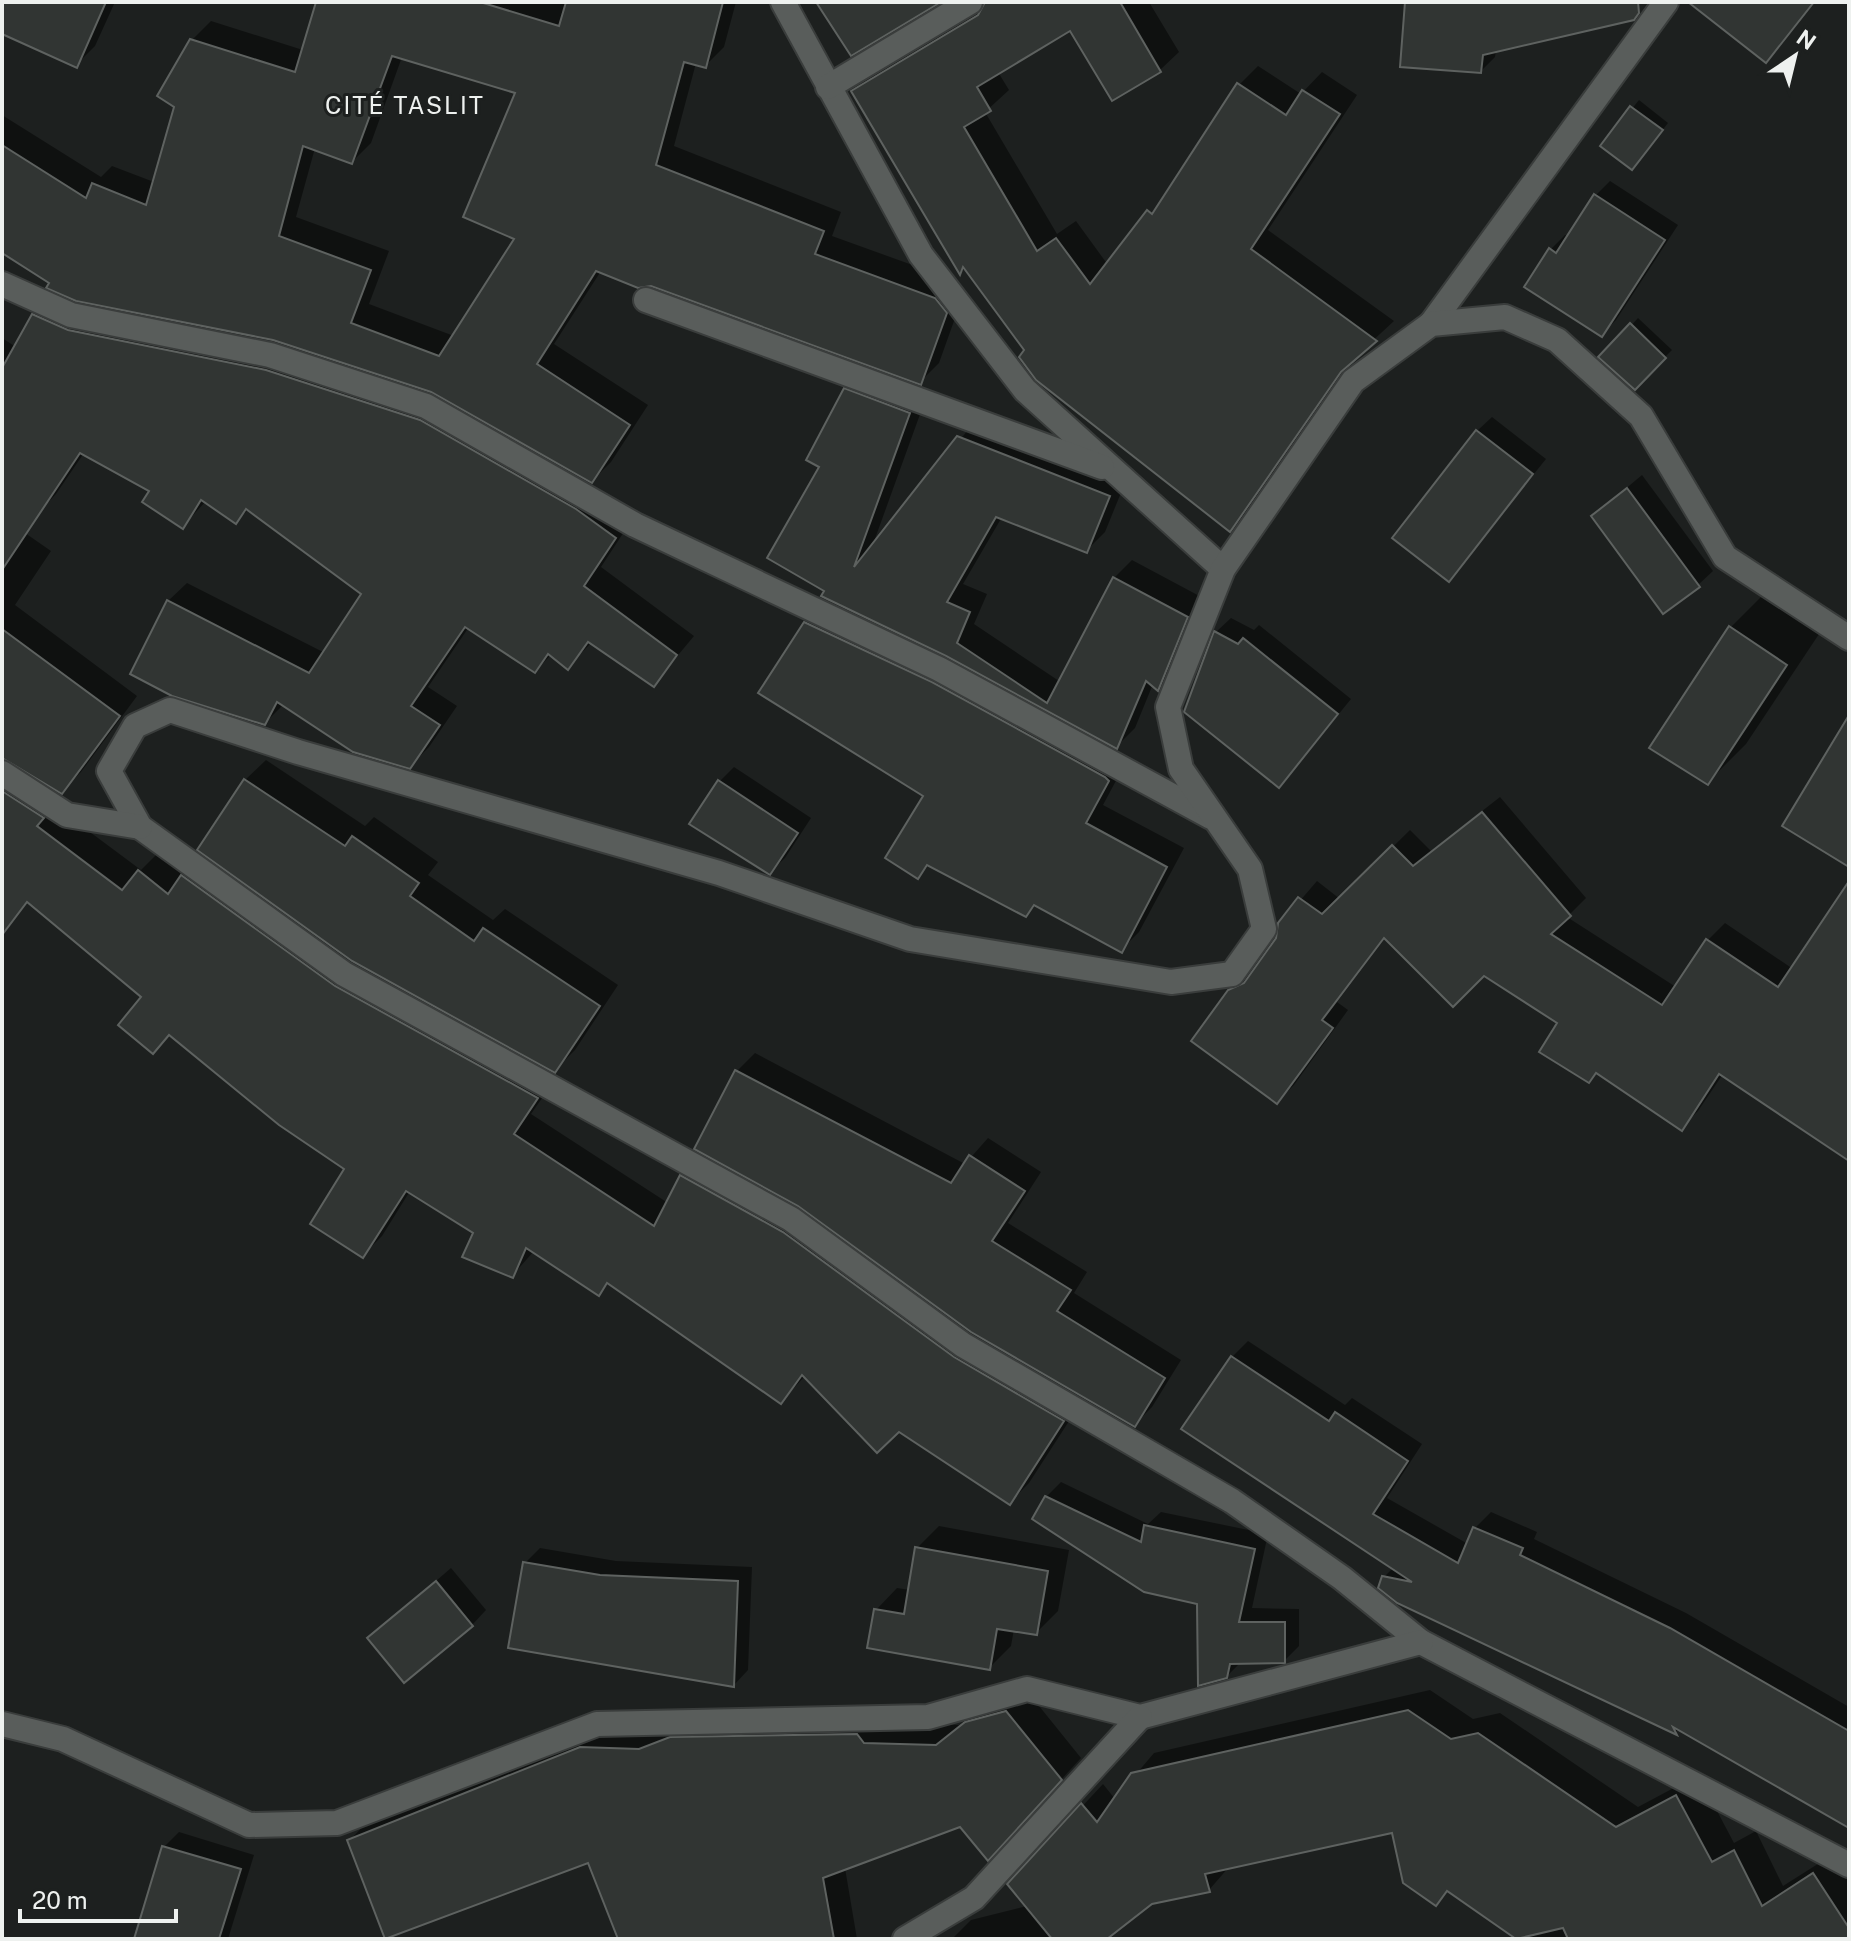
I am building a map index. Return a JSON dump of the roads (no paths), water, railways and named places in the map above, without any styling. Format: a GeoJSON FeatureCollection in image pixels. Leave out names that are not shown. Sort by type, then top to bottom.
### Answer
{"type":"FeatureCollection","features":[{"type":"Feature","properties":{"kind":"street"},"geometry":{"type":"LineString","coordinates":[[783,2],[921,255],[1025,390],[1223,569]]}},
{"type":"Feature","properties":{"kind":"street"},"geometry":{"type":"LineString","coordinates":[[828,87],[970,2]]}},
{"type":"Feature","properties":{"kind":"street"},"geometry":{"type":"LineString","coordinates":[[1666,2],[1431,324],[1353,381],[1223,569],[1168,707],[1181,769],[1250,869],[1264,929],[1232,974],[1171,982],[910,939],[719,873],[298,752],[170,710],[135,726],[109,771],[140,827],[344,974],[791,1219],[963,1345],[1232,1501],[1342,1578],[1421,1642],[1849,1865]]}},
{"type":"Feature","properties":{"kind":"street"},"geometry":{"type":"LineString","coordinates":[[2,284],[71,315],[270,355],[426,406],[635,525],[939,669],[1217,820]]}},
{"type":"Feature","properties":{"kind":"street"},"geometry":{"type":"LineString","coordinates":[[646,300],[1115,471]]}},
{"type":"Feature","properties":{"kind":"street"},"geometry":{"type":"LineString","coordinates":[[1431,324],[1505,317],[1557,340],[1641,416],[1725,557],[1849,638]]}},
{"type":"Feature","properties":{"kind":"street"},"geometry":{"type":"LineString","coordinates":[[2,773],[67,815],[140,827]]}},
{"type":"Feature","properties":{"kind":"street"},"geometry":{"type":"LineString","coordinates":[[2,1724],[63,1739],[249,1825],[337,1823],[597,1724],[928,1717],[1027,1689],[1140,1717],[1421,1642]]}},
{"type":"Feature","properties":{"kind":"street"},"geometry":{"type":"LineString","coordinates":[[905,1939],[974,1898],[1140,1717]]}},
{"type":"Feature","properties":{"kind":"district","name":"CITÉ TASLIT"},"geometry":{"type":"Point","coordinates":[405,106]}}]}
